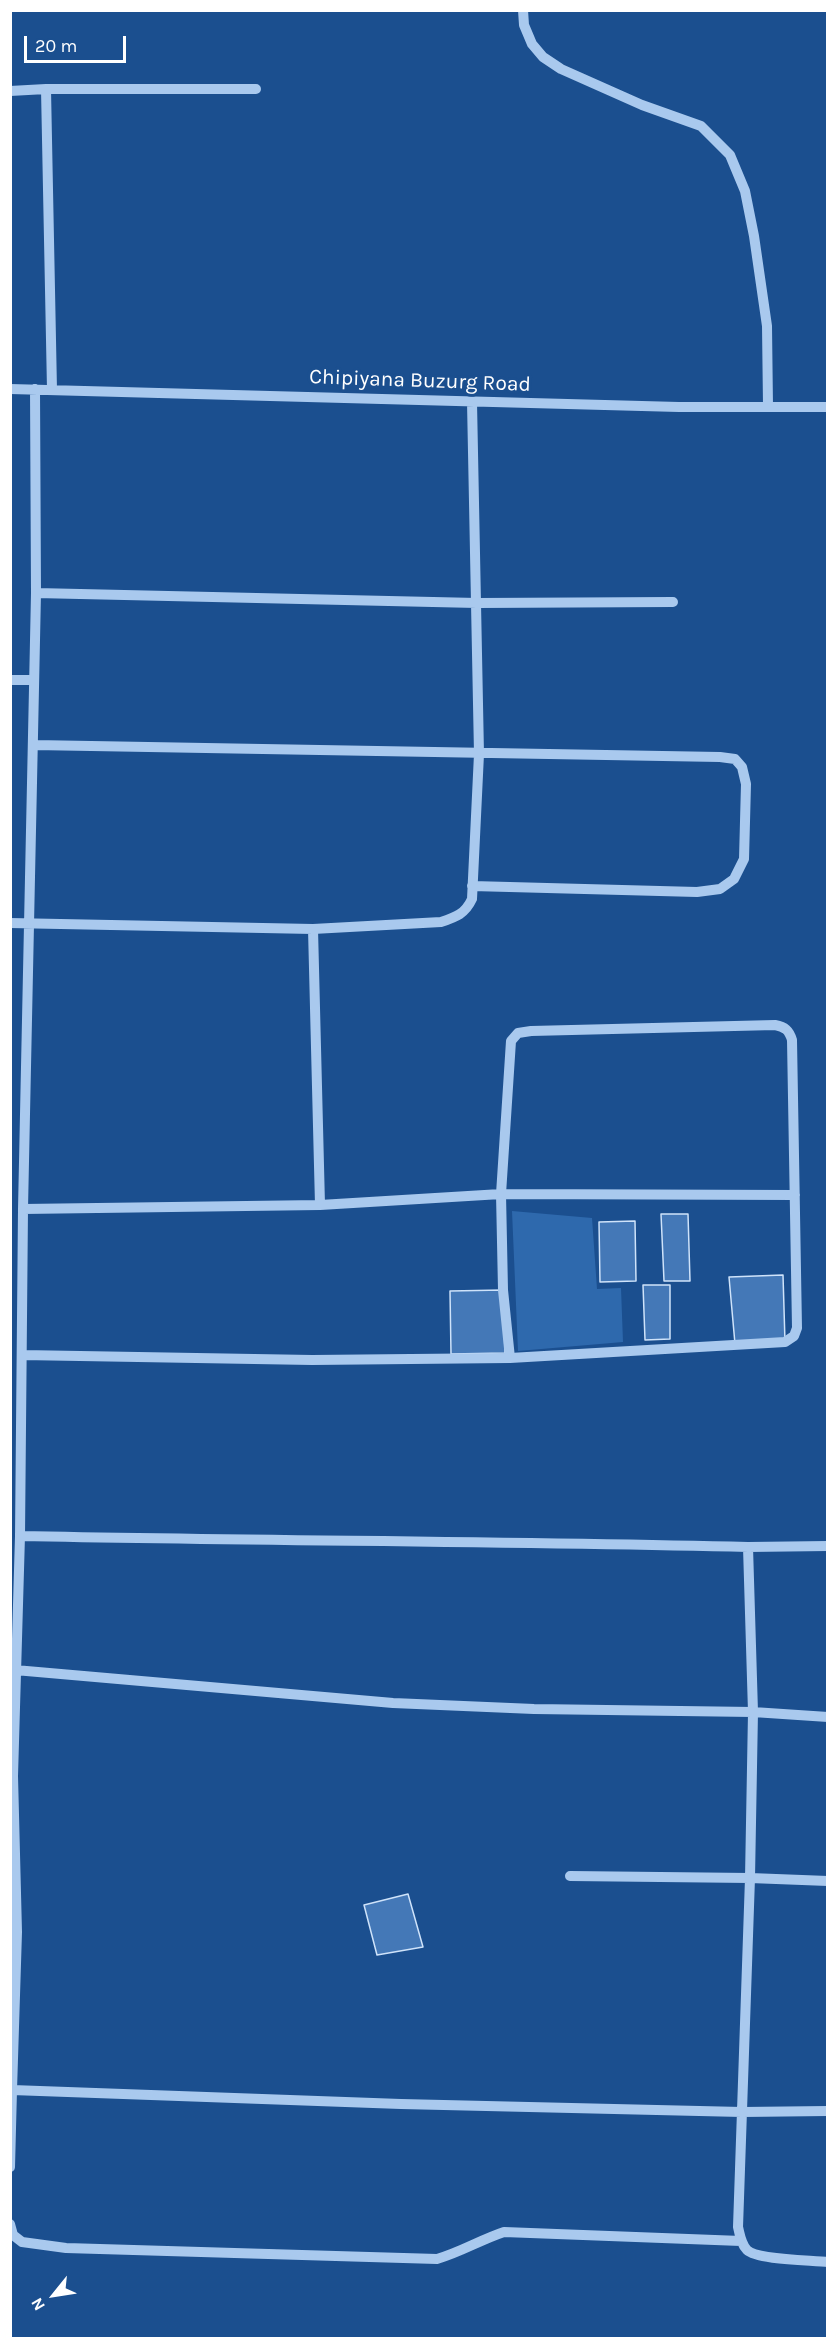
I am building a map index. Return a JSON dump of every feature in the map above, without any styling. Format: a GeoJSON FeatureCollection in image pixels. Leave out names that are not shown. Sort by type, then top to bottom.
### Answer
{"type":"FeatureCollection","features":[{"type":"Feature","properties":{"kind":"street"},"geometry":{"type":"LineString","coordinates":[[523,10],[524,25],[532,44],[543,57],[561,69],[642,105],[701,126],[730,155],[745,190],[754,236],[767,326],[768,406]]}},
{"type":"Feature","properties":{"kind":"street"},"geometry":{"type":"LineString","coordinates":[[46,89],[52,390]]}},
{"type":"Feature","properties":{"kind":"street"},"geometry":{"type":"LineString","coordinates":[[10,91],[256,89]]}},
{"type":"Feature","properties":{"kind":"street","name":"Chipiyana Buzurg Road"},"geometry":{"type":"LineString","coordinates":[[10,388],[679,407],[828,406]]}},
{"type":"Feature","properties":{"kind":"street"},"geometry":{"type":"LineString","coordinates":[[10,2167],[14,1932],[12,1776],[14,1612],[20,1536],[15,1476],[22,1355],[23,1209],[34,745],[36,593],[34,389]]}},
{"type":"Feature","properties":{"kind":"street"},"geometry":{"type":"LineString","coordinates":[[10,923],[312,929],[441,922],[457,917],[466,911],[472,900],[479,754],[472,402]]}},
{"type":"Feature","properties":{"kind":"street"},"geometry":{"type":"LineString","coordinates":[[36,593],[477,603],[673,602]]}},
{"type":"Feature","properties":{"kind":"street"},"geometry":{"type":"LineString","coordinates":[[10,680],[34,680]]}},
{"type":"Feature","properties":{"kind":"street"},"geometry":{"type":"LineString","coordinates":[[34,745],[735,759],[742,767],[746,784],[744,859],[734,879],[720,889],[696,892],[472,886]]}},
{"type":"Feature","properties":{"kind":"street"},"geometry":{"type":"LineString","coordinates":[[312,929],[320,1204]]}},
{"type":"Feature","properties":{"kind":"street"},"geometry":{"type":"LineString","coordinates":[[22,1355],[312,1360],[510,1358],[785,1342],[794,1336],[797,1328],[792,1040],[790,1033],[784,1027],[775,1025],[531,1030],[518,1033],[511,1041],[501,1194],[503,1290],[510,1358]]}},
{"type":"Feature","properties":{"kind":"street"},"geometry":{"type":"LineString","coordinates":[[23,1209],[320,1204],[501,1194],[795,1195]]}},
{"type":"Feature","properties":{"kind":"street"},"geometry":{"type":"LineString","coordinates":[[20,1536],[828,1546]]}},
{"type":"Feature","properties":{"kind":"street"},"geometry":{"type":"LineString","coordinates":[[748,1546],[753,1712],[750,1878],[738,2227],[741,2241],[748,2251],[759,2255],[828,2262]]}},
{"type":"Feature","properties":{"kind":"street"},"geometry":{"type":"LineString","coordinates":[[15,1670],[393,1702],[534,1708],[753,1712],[828,1717]]}},
{"type":"Feature","properties":{"kind":"street"},"geometry":{"type":"LineString","coordinates":[[570,1876],[828,1881]]}},
{"type":"Feature","properties":{"kind":"street"},"geometry":{"type":"LineString","coordinates":[[12,2090],[401,2104],[742,2112],[828,2110]]}},
{"type":"Feature","properties":{"kind":"street"},"geometry":{"type":"LineString","coordinates":[[10,2224],[13,2235],[22,2242],[66,2248],[437,2259],[461,2252],[484,2238],[504,2232],[741,2241]]}},
{"type":"Feature","properties":{"kind":"shaded area"},"geometry":{"type":"Polygon","coordinates":[[[512,1211],[592,1218],[597,1289],[621,1288],[623,1342],[518,1351],[512,1211]]]}},
{"type":"Feature","properties":{"kind":"building"},"geometry":{"type":"Polygon","coordinates":[[[661,1214],[688,1214],[690,1281],[664,1281],[661,1214]]]}},
{"type":"Feature","properties":{"kind":"building"},"geometry":{"type":"Polygon","coordinates":[[[635,1221],[636,1281],[600,1282],[599,1222],[635,1221]]]}},
{"type":"Feature","properties":{"kind":"building"},"geometry":{"type":"Polygon","coordinates":[[[783,1275],[785,1342],[735,1344],[729,1277],[783,1275]]]}},
{"type":"Feature","properties":{"kind":"building"},"geometry":{"type":"Polygon","coordinates":[[[643,1285],[670,1285],[670,1339],[645,1340],[643,1285]]]}},
{"type":"Feature","properties":{"kind":"building"},"geometry":{"type":"Polygon","coordinates":[[[503,1290],[505,1353],[451,1354],[450,1291],[503,1290]]]}},
{"type":"Feature","properties":{"kind":"building"},"geometry":{"type":"Polygon","coordinates":[[[408,1894],[423,1947],[377,1955],[364,1905],[408,1894]]]}}]}
